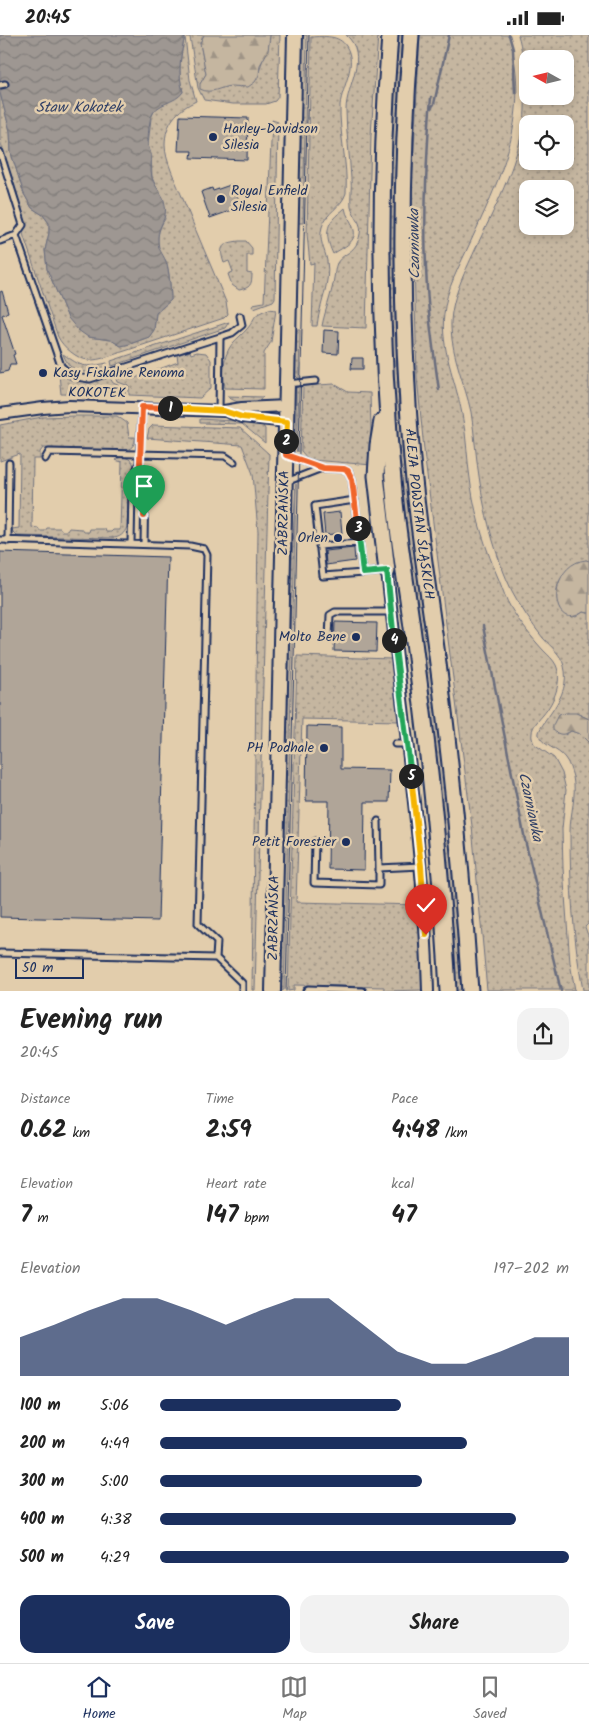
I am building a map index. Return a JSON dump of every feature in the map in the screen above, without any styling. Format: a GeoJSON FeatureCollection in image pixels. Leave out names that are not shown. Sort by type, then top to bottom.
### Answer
{"type":"FeatureCollection","features":[{"type":"Feature","properties":{"kind":"main road","name":"ZABRZAŃSKA"},"geometry":{"type":"LineString","coordinates":[[273,991],[295,35]]}},
{"type":"Feature","properties":{"kind":"main road","name":"ALEJA POWSTAŃ ŚLĄSKICH"},"geometry":{"type":"LineString","coordinates":[[390,35],[384,116],[381,258],[386,399],[395,503],[428,759],[441,887],[448,991]]}},
{"type":"Feature","properties":{"kind":"main road","name":"ALEJA POWSTAŃ ŚLĄSKICH"},"geometry":{"type":"LineString","coordinates":[[411,35],[402,216],[406,381],[418,517],[453,789],[470,991]]}},
{"type":"Feature","properties":{"kind":"main road"},"geometry":{"type":"LineString","coordinates":[[386,399],[376,461],[376,477],[387,571]]}},
{"type":"Feature","properties":{"kind":"main road"},"geometry":{"type":"LineString","coordinates":[[438,991],[441,887]]}},
{"type":"Feature","properties":{"kind":"main road"},"geometry":{"type":"LineString","coordinates":[[464,904],[476,991]]}},
{"type":"Feature","properties":{"kind":"street","name":"KOKOTEK"},"geometry":{"type":"LineString","coordinates":[[0,415],[55,407],[142,407],[221,411],[287,406]]}},
{"type":"Feature","properties":{"kind":"street","name":"KOKOTEK"},"geometry":{"type":"LineString","coordinates":[[221,411],[242,417],[287,422]]}},
{"type":"Feature","properties":{"kind":"street"},"geometry":{"type":"LineString","coordinates":[[387,571],[421,866],[428,991]]}},
{"type":"Feature","properties":{"kind":"lane"},"geometry":{"type":"LineString","coordinates":[[0,152],[23,225],[16,235],[0,241]]}},
{"type":"Feature","properties":{"kind":"lane"},"geometry":{"type":"LineString","coordinates":[[16,235],[61,365],[68,374],[80,379],[90,379],[232,333],[242,325],[240,316]]}},
{"type":"Feature","properties":{"kind":"lane"},"geometry":{"type":"LineString","coordinates":[[220,337],[221,411]]}},
{"type":"Feature","properties":{"kind":"lane"},"geometry":{"type":"LineString","coordinates":[[288,384],[316,381]]}},
{"type":"Feature","properties":{"kind":"lane"},"geometry":{"type":"LineString","coordinates":[[142,407],[140,463],[145,483],[144,544]]}},
{"type":"Feature","properties":{"kind":"lane"},"geometry":{"type":"LineString","coordinates":[[45,459],[49,452],[140,453],[225,456],[234,462]]}},
{"type":"Feature","properties":{"kind":"lane"},"geometry":{"type":"LineString","coordinates":[[286,455],[323,468],[344,469],[348,471],[352,479],[363,573]]}},
{"type":"Feature","properties":{"kind":"lane"},"geometry":{"type":"LineString","coordinates":[[8,541],[9,463]]}},
{"type":"Feature","properties":{"kind":"lane"},"geometry":{"type":"LineString","coordinates":[[131,544],[133,482],[140,463]]}},
{"type":"Feature","properties":{"kind":"lane"},"geometry":{"type":"LineString","coordinates":[[285,483],[323,468]]}},
{"type":"Feature","properties":{"kind":"lane"},"geometry":{"type":"LineString","coordinates":[[355,500],[315,506],[323,576],[387,571]]}},
{"type":"Feature","properties":{"kind":"lane"},"geometry":{"type":"LineString","coordinates":[[0,540],[190,546],[204,549],[207,555],[198,924],[217,942],[216,959]]}},
{"type":"Feature","properties":{"kind":"lane"},"geometry":{"type":"LineString","coordinates":[[320,546],[359,543]]}},
{"type":"Feature","properties":{"kind":"lane"},"geometry":{"type":"LineString","coordinates":[[330,638],[330,615],[335,611],[391,612]]}},
{"type":"Feature","properties":{"kind":"lane"},"geometry":{"type":"LineString","coordinates":[[395,744],[406,744]]}},
{"type":"Feature","properties":{"kind":"lane"},"geometry":{"type":"LineString","coordinates":[[315,841],[314,883],[379,885],[378,821]]}},
{"type":"Feature","properties":{"kind":"lane"},"geometry":{"type":"LineString","coordinates":[[379,868],[421,866]]}},
{"type":"Feature","properties":{"kind":"lane"},"geometry":{"type":"LineString","coordinates":[[0,953],[216,959],[242,983],[242,991]]}},
{"type":"Feature","properties":{"kind":"lane"},"geometry":{"type":"LineString","coordinates":[[306,991],[308,989],[363,991]]}},
{"type":"Feature","properties":{"kind":"green space"},"geometry":{"type":"Polygon","coordinates":[[[185,35],[204,35],[200,43],[206,74],[200,84],[221,88],[233,85],[240,87],[259,75],[270,35],[280,35],[278,97],[275,101],[266,104],[233,104],[204,100],[198,88],[190,37],[185,37],[190,80],[196,101],[173,118],[167,130],[165,145],[169,165],[226,302],[228,314],[224,318],[107,357],[93,360],[84,359],[71,352],[58,337],[24,237],[0,139],[0,93],[10,131],[11,153],[24,194],[32,208],[43,215],[49,223],[45,250],[47,269],[68,318],[88,337],[111,340],[121,346],[130,344],[149,337],[154,330],[156,313],[171,300],[167,264],[158,246],[159,232],[165,219],[152,178],[151,154],[148,145],[151,118],[155,109],[183,92],[180,70],[185,35]]]}},
{"type":"Feature","properties":{"kind":"green space"},"geometry":{"type":"Polygon","coordinates":[[[204,35],[270,35],[268,51],[260,65],[259,75],[255,82],[248,87],[231,86],[212,91],[200,89],[200,84],[206,74],[200,43],[204,35]]]}},
{"type":"Feature","properties":{"kind":"green space"},"geometry":{"type":"Polygon","coordinates":[[[302,35],[307,35],[303,223],[298,223],[302,35]]]}},
{"type":"Feature","properties":{"kind":"green space"},"geometry":{"type":"Polygon","coordinates":[[[346,35],[378,35],[371,135],[366,328],[322,326],[332,290],[336,265],[356,245],[361,230],[351,206],[346,119],[347,100],[357,61],[353,43],[346,35]]]}},
{"type":"Feature","properties":{"kind":"green space"},"geometry":{"type":"Polygon","coordinates":[[[398,35],[402,35],[395,178],[394,273],[400,415],[411,525],[444,778],[461,990],[456,990],[438,767],[404,509],[396,427],[389,259],[391,147],[398,35]]]}},
{"type":"Feature","properties":{"kind":"green space"},"geometry":{"type":"Polygon","coordinates":[[[420,35],[509,35],[515,64],[517,92],[510,142],[493,192],[450,286],[445,305],[443,327],[446,352],[464,423],[473,498],[486,546],[509,605],[526,630],[556,665],[558,671],[558,684],[554,698],[534,726],[532,736],[534,744],[554,758],[562,773],[566,790],[562,829],[563,868],[570,963],[575,990],[487,990],[472,826],[425,460],[417,377],[412,187],[420,35]]]}},
{"type":"Feature","properties":{"kind":"green space"},"geometry":{"type":"Polygon","coordinates":[[[518,35],[589,35],[589,561],[586,560],[563,576],[558,584],[557,593],[561,611],[576,617],[583,612],[589,613],[589,719],[576,713],[565,735],[571,731],[580,734],[589,743],[589,923],[585,927],[589,938],[589,990],[583,990],[573,912],[570,825],[574,791],[573,777],[565,758],[543,742],[539,735],[563,689],[565,678],[564,666],[558,654],[526,615],[512,591],[496,552],[482,497],[471,412],[456,360],[451,328],[451,318],[458,288],[504,187],[519,145],[519,170],[574,170],[574,115],[525,115],[525,105],[574,105],[574,50],[521,50],[518,35]]]}},
{"type":"Feature","properties":{"kind":"green space"},"geometry":{"type":"Polygon","coordinates":[[[311,37],[335,38],[343,42],[349,53],[350,61],[350,68],[340,105],[346,193],[341,202],[327,217],[322,227],[322,244],[328,269],[317,326],[312,326],[314,263],[310,264],[307,234],[311,37]]]}},
{"type":"Feature","properties":{"kind":"green space"},"geometry":{"type":"Polygon","coordinates":[[[272,120],[278,122],[275,298],[273,301],[254,308],[253,304],[264,302],[272,120]]]}},
{"type":"Feature","properties":{"kind":"green space"},"geometry":{"type":"Polygon","coordinates":[[[345,208],[353,227],[354,237],[349,243],[333,254],[328,241],[328,228],[334,218],[345,208]]]}},
{"type":"Feature","properties":{"kind":"green space"},"geometry":{"type":"Polygon","coordinates":[[[246,241],[252,248],[252,255],[247,255],[247,273],[252,274],[252,281],[246,288],[239,290],[232,285],[228,274],[233,272],[229,261],[224,263],[222,249],[226,244],[246,241]]]}},
{"type":"Feature","properties":{"kind":"green space"},"geometry":{"type":"Polygon","coordinates":[[[269,309],[276,310],[271,342],[264,353],[264,389],[225,388],[224,365],[229,348],[257,315],[269,309]]]}},
{"type":"Feature","properties":{"kind":"green space"},"geometry":{"type":"Polygon","coordinates":[[[229,322],[225,328],[112,366],[111,361],[229,322]]]}},
{"type":"Feature","properties":{"kind":"green space"},"geometry":{"type":"Polygon","coordinates":[[[296,330],[300,330],[299,379],[295,375],[296,330]]]}},
{"type":"Feature","properties":{"kind":"green space"},"geometry":{"type":"Polygon","coordinates":[[[190,351],[191,354],[197,352],[206,353],[211,360],[211,388],[200,398],[129,395],[129,386],[118,382],[117,379],[128,374],[130,380],[178,362],[177,355],[190,351]]]}},
{"type":"Feature","properties":{"kind":"green space"},"geometry":{"type":"Polygon","coordinates":[[[63,354],[83,365],[93,366],[107,363],[108,367],[81,372],[71,367],[63,354]]]}},
{"type":"Feature","properties":{"kind":"green space"},"geometry":{"type":"Polygon","coordinates":[[[58,365],[62,373],[73,381],[80,382],[110,378],[113,383],[125,388],[125,395],[61,394],[58,365]]]}},
{"type":"Feature","properties":{"kind":"green space"},"geometry":{"type":"Polygon","coordinates":[[[334,384],[348,392],[370,393],[372,465],[312,460],[307,458],[301,451],[303,386],[334,384]]]}},
{"type":"Feature","properties":{"kind":"green space"},"geometry":{"type":"Polygon","coordinates":[[[299,386],[297,452],[296,388],[299,386]]]}},
{"type":"Feature","properties":{"kind":"green space"},"geometry":{"type":"Polygon","coordinates":[[[227,396],[263,397],[254,402],[240,403],[227,396]]]}},
{"type":"Feature","properties":{"kind":"green space"},"geometry":{"type":"Polygon","coordinates":[[[117,416],[127,423],[129,437],[135,437],[134,444],[126,450],[43,448],[40,452],[40,459],[33,459],[32,527],[38,528],[40,531],[45,531],[47,528],[60,528],[62,531],[67,531],[69,528],[82,529],[84,532],[89,532],[90,529],[105,529],[106,532],[120,530],[122,462],[115,460],[123,457],[131,460],[134,465],[129,486],[127,527],[125,532],[115,538],[17,536],[12,529],[19,528],[20,454],[0,461],[0,425],[42,417],[117,416]]]}},
{"type":"Feature","properties":{"kind":"green space"},"geometry":{"type":"Polygon","coordinates":[[[200,419],[262,424],[265,429],[265,443],[242,424],[200,423],[200,419]]]}},
{"type":"Feature","properties":{"kind":"green space"},"geometry":{"type":"Polygon","coordinates":[[[153,425],[240,428],[269,454],[255,990],[252,990],[258,531],[253,474],[242,445],[147,438],[149,429],[153,425]]]}},
{"type":"Feature","properties":{"kind":"green space"},"geometry":{"type":"Polygon","coordinates":[[[296,484],[284,990],[279,991],[292,558],[296,484]]]}},
{"type":"Feature","properties":{"kind":"green space"},"geometry":{"type":"Polygon","coordinates":[[[586,560],[589,561],[589,613],[583,612],[572,617],[564,614],[558,607],[559,584],[564,573],[573,564],[586,560]]]}},
{"type":"Feature","properties":{"kind":"green space"},"geometry":{"type":"Polygon","coordinates":[[[297,656],[392,659],[399,721],[302,719],[296,902],[419,905],[423,990],[384,991],[384,987],[294,985],[294,990],[288,991],[297,656]]]}},
{"type":"Feature","properties":{"kind":"green space"},"geometry":{"type":"Polygon","coordinates":[[[576,713],[589,719],[589,743],[580,734],[571,731],[560,734],[553,730],[553,725],[558,715],[576,713]]]}},
{"type":"Feature","properties":{"kind":"water","name":"Staw Kokotek"},"geometry":{"type":"Polygon","coordinates":[[[0,35],[185,35],[180,70],[183,92],[180,96],[153,112],[149,127],[148,144],[151,155],[152,178],[163,198],[166,210],[158,233],[158,243],[167,265],[171,300],[156,313],[154,330],[149,337],[121,346],[111,340],[88,337],[78,330],[68,318],[47,269],[45,250],[49,223],[43,215],[32,208],[24,194],[11,153],[10,131],[0,93],[0,35]]]}},
{"type":"Feature","properties":{"kind":"building","name":"Harley-Davidson Silesia"},"geometry":{"type":"Polygon","coordinates":[[[180,116],[248,118],[247,160],[191,158],[192,151],[178,151],[180,116]]]}},
{"type":"Feature","properties":{"kind":"building","name":"Royal Enfield Silesia"},"geometry":{"type":"Polygon","coordinates":[[[233,184],[241,207],[210,218],[201,192],[212,188],[213,191],[233,184]]]}},
{"type":"Feature","properties":{"kind":"building"},"geometry":{"type":"Polygon","coordinates":[[[2,291],[8,312],[2,315],[15,354],[13,355],[16,364],[10,364],[8,371],[0,373],[0,292],[2,291]]]}},
{"type":"Feature","properties":{"kind":"building"},"geometry":{"type":"Polygon","coordinates":[[[324,330],[339,331],[338,354],[323,353],[324,330]]]}},
{"type":"Feature","properties":{"kind":"building"},"geometry":{"type":"Polygon","coordinates":[[[352,358],[363,358],[363,369],[351,369],[352,358]]]}},
{"type":"Feature","properties":{"kind":"building"},"geometry":{"type":"Polygon","coordinates":[[[340,512],[342,533],[325,535],[323,514],[340,512]]]}},
{"type":"Feature","properties":{"kind":"building"},"geometry":{"type":"Polygon","coordinates":[[[354,548],[355,561],[326,565],[325,551],[354,548]]]}},
{"type":"Feature","properties":{"kind":"building"},"geometry":{"type":"Polygon","coordinates":[[[0,552],[168,557],[158,921],[0,917],[0,552]]]}},
{"type":"Feature","properties":{"kind":"building","name":"Molto Bene"},"geometry":{"type":"Polygon","coordinates":[[[335,622],[377,623],[376,652],[334,651],[335,622]]]}},
{"type":"Feature","properties":{"kind":"building","name":"PH Podhale"},"geometry":{"type":"Polygon","coordinates":[[[307,726],[341,727],[341,769],[390,770],[389,802],[365,802],[364,870],[328,869],[329,801],[306,801],[307,726]]]}},
{"type":"Feature","properties":{"kind":"waterway"},"geometry":{"type":"LineString","coordinates":[[431,108],[434,104],[449,35]]}},
{"type":"Feature","properties":{"kind":"waterway"},"geometry":{"type":"LineString","coordinates":[[509,35],[513,49],[515,93]]}},
{"type":"Feature","properties":{"kind":"waterway","name":"Czarniawka"},"geometry":{"type":"LineString","coordinates":[[431,97],[425,240],[429,313],[439,390]]}},
{"type":"Feature","properties":{"kind":"waterway","name":"Czarniawka"},"geometry":{"type":"LineString","coordinates":[[483,626],[525,840],[561,991]]}},
{"type":"Feature","properties":{"kind":"tram line"},"geometry":{"type":"LineString","coordinates":[[286,991],[309,35]]}},
{"type":"Feature","properties":{"kind":"place","name":"Harley-Davidson Silesia"},"geometry":{"type":"Point","coordinates":[213,137]}},
{"type":"Feature","properties":{"kind":"place","name":"Royal Enfield Silesia"},"geometry":{"type":"Point","coordinates":[221,199]}},
{"type":"Feature","properties":{"kind":"place","name":"Kasy Fiskalne Renoma"},"geometry":{"type":"Point","coordinates":[43,373]}},
{"type":"Feature","properties":{"kind":"place","name":"Orlen"},"geometry":{"type":"Point","coordinates":[338,538]}},
{"type":"Feature","properties":{"kind":"place","name":"Molto Bene"},"geometry":{"type":"Point","coordinates":[356,637]}},
{"type":"Feature","properties":{"kind":"place","name":"PH Podhale"},"geometry":{"type":"Point","coordinates":[324,748]}},
{"type":"Feature","properties":{"kind":"place","name":"Petit Forestier"},"geometry":{"type":"Point","coordinates":[346,842]}},
{"type":"Feature","properties":{"kind":"route"},"geometry":{"type":"LineString","coordinates":[[144,516],[145,483],[140,463],[142,407],[224,411],[242,417],[287,422],[286,455],[323,468],[344,469],[350,473],[363,573],[387,571],[421,866],[426,935]]}}]}
